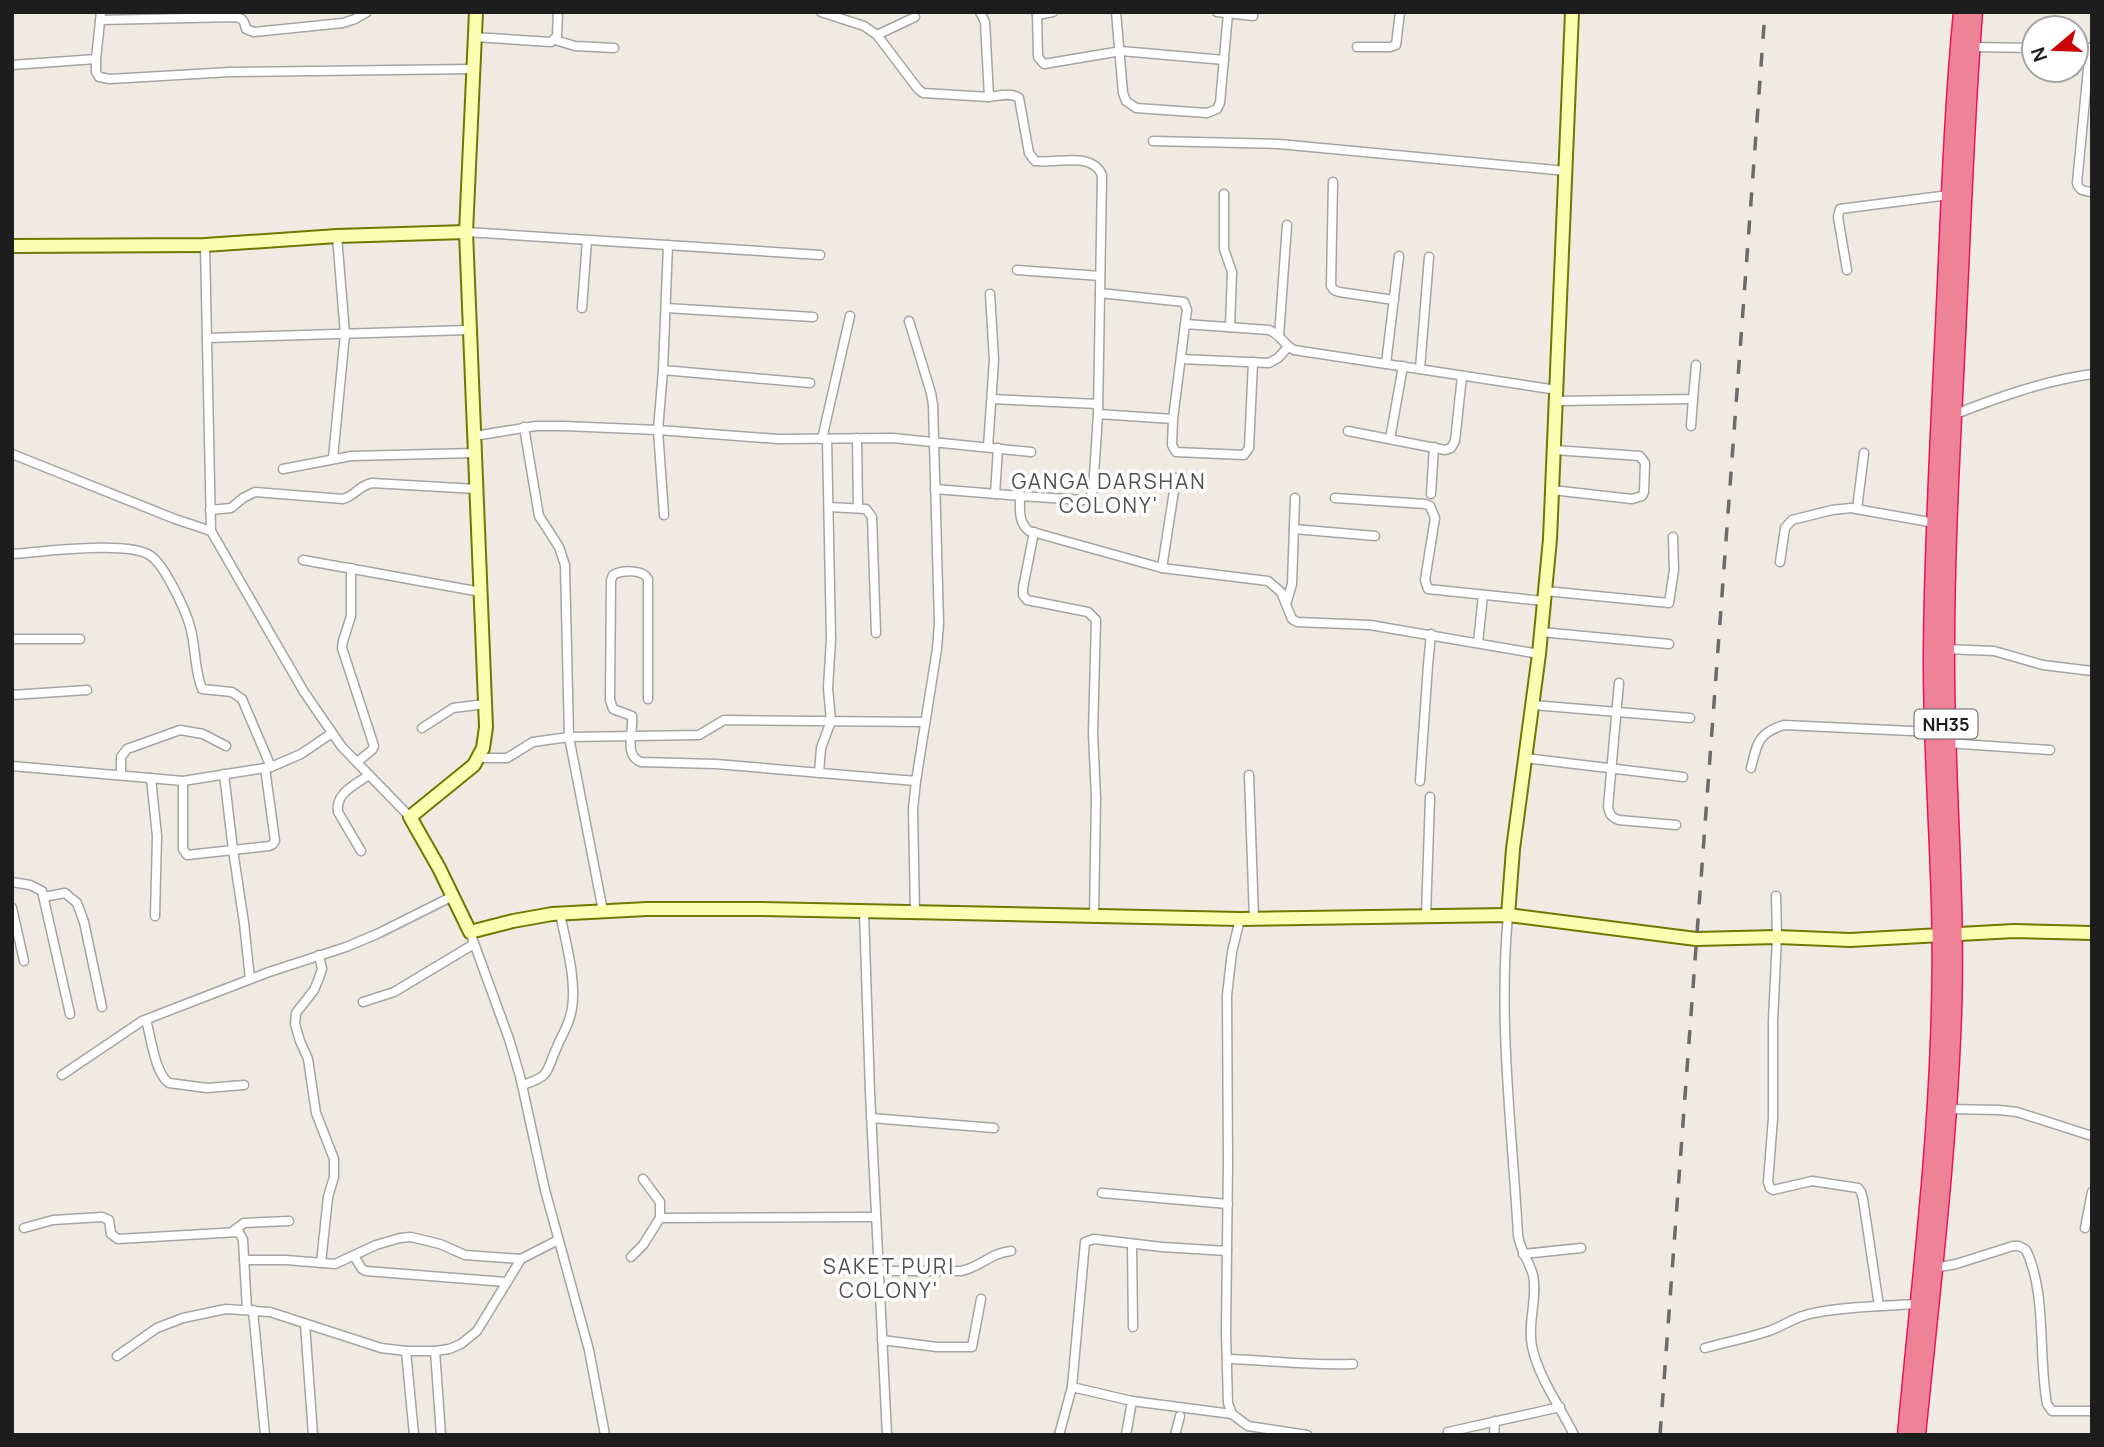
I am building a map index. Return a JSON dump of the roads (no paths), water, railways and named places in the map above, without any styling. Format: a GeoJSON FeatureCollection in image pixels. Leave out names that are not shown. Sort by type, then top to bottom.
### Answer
{"type":"FeatureCollection","features":[{"type":"Feature","properties":{"kind":"highway","name":"NH35"},"geometry":{"type":"LineString","coordinates":[[1917,1435],[1934,1268],[1953,1016],[1933,732],[1932,648],[1949,195],[1962,12]]}},
{"type":"Feature","properties":{"kind":"highway","name":"NH35"},"geometry":{"type":"LineString","coordinates":[[1906,1435],[1930,1192],[1947,934],[1948,500],[1964,166],[1975,12]]}},
{"type":"Feature","properties":{"kind":"street"},"geometry":{"type":"LineString","coordinates":[[367,12],[343,23],[254,32],[246,29],[241,18],[234,17],[101,16],[96,72],[99,76],[110,79],[230,72],[473,69]]}},
{"type":"Feature","properties":{"kind":"street"},"geometry":{"type":"LineString","coordinates":[[410,817],[474,765],[483,748],[486,727],[466,232],[476,12]]}},
{"type":"Feature","properties":{"kind":"street"},"geometry":{"type":"LineString","coordinates":[[555,40],[558,12]]}},
{"type":"Feature","properties":{"kind":"street"},"geometry":{"type":"LineString","coordinates":[[821,12],[864,26],[877,34],[923,93],[989,97],[1015,95],[1019,98],[1029,153],[1035,161],[1085,161],[1093,164],[1102,175],[1098,414],[1091,496],[1083,500],[935,489]]}},
{"type":"Feature","properties":{"kind":"street"},"geometry":{"type":"LineString","coordinates":[[980,12],[985,22],[989,97]]}},
{"type":"Feature","properties":{"kind":"street"},"geometry":{"type":"LineString","coordinates":[[1053,12],[1037,14],[1038,57],[1044,64],[1121,51],[1224,60]]}},
{"type":"Feature","properties":{"kind":"street"},"geometry":{"type":"LineString","coordinates":[[1116,12],[1126,101],[1136,108],[1207,113],[1217,109],[1220,103],[1228,13]]}},
{"type":"Feature","properties":{"kind":"street"},"geometry":{"type":"LineString","coordinates":[[1217,12],[1253,16]]}},
{"type":"Feature","properties":{"kind":"street"},"geometry":{"type":"LineString","coordinates":[[1357,47],[1390,47],[1396,44],[1400,12]]}},
{"type":"Feature","properties":{"kind":"street"},"geometry":{"type":"LineString","coordinates":[[1572,12],[1554,450],[1545,596],[1513,849],[1503,986],[1518,1235],[1523,1255],[1533,1276],[1530,1329],[1532,1347],[1548,1388],[1574,1435]]}},
{"type":"Feature","properties":{"kind":"street"},"geometry":{"type":"LineString","coordinates":[[877,34],[915,17]]}},
{"type":"Feature","properties":{"kind":"street"},"geometry":{"type":"LineString","coordinates":[[474,37],[546,42],[555,40],[575,46],[614,48]]}},
{"type":"Feature","properties":{"kind":"street"},"geometry":{"type":"LineString","coordinates":[[1972,47],[2020,48]]}},
{"type":"Feature","properties":{"kind":"street"},"geometry":{"type":"LineString","coordinates":[[2091,48],[2088,104],[2080,146],[2077,183],[2082,190],[2092,192]]}},
{"type":"Feature","properties":{"kind":"street"},"geometry":{"type":"LineString","coordinates":[[12,65],[96,59]]}},
{"type":"Feature","properties":{"kind":"street"},"geometry":{"type":"LineString","coordinates":[[1153,141],[1279,144],[1566,172]]}},
{"type":"Feature","properties":{"kind":"street"},"geometry":{"type":"LineString","coordinates":[[2080,146],[2092,148]]}},
{"type":"Feature","properties":{"kind":"street"},"geometry":{"type":"LineString","coordinates":[[1333,182],[1331,286],[1339,292],[1394,300]]}},
{"type":"Feature","properties":{"kind":"street"},"geometry":{"type":"LineString","coordinates":[[1224,194],[1224,250],[1232,272],[1230,327]]}},
{"type":"Feature","properties":{"kind":"street"},"geometry":{"type":"LineString","coordinates":[[1847,270],[1838,217],[1840,209],[1949,195]]}},
{"type":"Feature","properties":{"kind":"street"},"geometry":{"type":"LineString","coordinates":[[1279,336],[1287,225]]}},
{"type":"Feature","properties":{"kind":"street"},"geometry":{"type":"LineString","coordinates":[[12,246],[205,245],[337,236],[466,232],[820,255]]}},
{"type":"Feature","properties":{"kind":"street"},"geometry":{"type":"LineString","coordinates":[[332,458],[345,334],[337,236]]}},
{"type":"Feature","properties":{"kind":"street"},"geometry":{"type":"LineString","coordinates":[[582,308],[587,240]]}},
{"type":"Feature","properties":{"kind":"street"},"geometry":{"type":"LineString","coordinates":[[205,245],[211,531],[304,692],[332,733],[342,747],[410,817],[453,896],[472,938],[523,1085],[545,1190],[589,1350],[605,1435]]}},
{"type":"Feature","properties":{"kind":"street"},"geometry":{"type":"LineString","coordinates":[[664,515],[658,430],[668,245]]}},
{"type":"Feature","properties":{"kind":"street"},"geometry":{"type":"LineString","coordinates":[[1386,364],[1399,257]]}},
{"type":"Feature","properties":{"kind":"street"},"geometry":{"type":"LineString","coordinates":[[1420,369],[1429,257]]}},
{"type":"Feature","properties":{"kind":"street"},"geometry":{"type":"LineString","coordinates":[[1017,270],[1100,276]]}},
{"type":"Feature","properties":{"kind":"street"},"geometry":{"type":"LineString","coordinates":[[1100,293],[1184,302],[1187,310],[1172,419],[1172,445],[1176,452],[1244,455],[1249,448],[1253,362]]}},
{"type":"Feature","properties":{"kind":"street"},"geometry":{"type":"LineString","coordinates":[[988,447],[994,359],[990,294]]}},
{"type":"Feature","properties":{"kind":"street"},"geometry":{"type":"LineString","coordinates":[[666,308],[813,317]]}},
{"type":"Feature","properties":{"kind":"street"},"geometry":{"type":"LineString","coordinates":[[819,773],[821,748],[831,721],[828,688],[831,639],[829,507],[825,439],[850,316]]}},
{"type":"Feature","properties":{"kind":"street"},"geometry":{"type":"LineString","coordinates":[[909,321],[931,393],[939,623],[916,781],[915,913]]}},
{"type":"Feature","properties":{"kind":"street"},"geometry":{"type":"LineString","coordinates":[[1185,324],[1269,330],[1294,351],[1403,366],[1556,395],[1693,399]]}},
{"type":"Feature","properties":{"kind":"street"},"geometry":{"type":"LineString","coordinates":[[207,338],[470,330]]}},
{"type":"Feature","properties":{"kind":"street"},"geometry":{"type":"LineString","coordinates":[[1181,359],[1269,363],[1275,361],[1288,347]]}},
{"type":"Feature","properties":{"kind":"street"},"geometry":{"type":"LineString","coordinates":[[1691,426],[1696,365]]}},
{"type":"Feature","properties":{"kind":"street"},"geometry":{"type":"LineString","coordinates":[[1390,439],[1403,366]]}},
{"type":"Feature","properties":{"kind":"street"},"geometry":{"type":"LineString","coordinates":[[663,370],[810,383]]}},
{"type":"Feature","properties":{"kind":"street"},"geometry":{"type":"LineString","coordinates":[[1953,415],[2049,381],[2092,374]]}},
{"type":"Feature","properties":{"kind":"street"},"geometry":{"type":"LineString","coordinates":[[1349,431],[1445,450],[1453,446],[1462,376]]}},
{"type":"Feature","properties":{"kind":"street"},"geometry":{"type":"LineString","coordinates":[[992,398],[1098,404]]}},
{"type":"Feature","properties":{"kind":"street"},"geometry":{"type":"LineString","coordinates":[[1098,414],[1172,419]]}},
{"type":"Feature","properties":{"kind":"street"},"geometry":{"type":"LineString","coordinates":[[474,436],[524,428],[564,426],[778,439],[893,438],[1031,452]]}},
{"type":"Feature","properties":{"kind":"street"},"geometry":{"type":"LineString","coordinates":[[524,428],[539,516],[559,547],[565,565],[569,737],[603,911]]}},
{"type":"Feature","properties":{"kind":"street"},"geometry":{"type":"LineString","coordinates":[[857,438],[858,508]]}},
{"type":"Feature","properties":{"kind":"street"},"geometry":{"type":"LineString","coordinates":[[1431,494],[1434,447]]}},
{"type":"Feature","properties":{"kind":"street"},"geometry":{"type":"LineString","coordinates":[[995,494],[998,448]]}},
{"type":"Feature","properties":{"kind":"street"},"geometry":{"type":"LineString","coordinates":[[1552,490],[1632,499],[1642,496],[1644,492],[1646,463],[1640,456],[1554,450]]}},
{"type":"Feature","properties":{"kind":"street"},"geometry":{"type":"LineString","coordinates":[[12,453],[174,519],[211,531]]}},
{"type":"Feature","properties":{"kind":"street"},"geometry":{"type":"LineString","coordinates":[[283,469],[332,458],[370,454],[475,453]]}},
{"type":"Feature","properties":{"kind":"street"},"geometry":{"type":"LineString","coordinates":[[1857,509],[1864,453]]}},
{"type":"Feature","properties":{"kind":"street"},"geometry":{"type":"LineString","coordinates":[[1162,568],[1176,478]]}},
{"type":"Feature","properties":{"kind":"street"},"geometry":{"type":"LineString","coordinates":[[210,510],[231,508],[256,492],[343,499],[349,498],[362,486],[372,483],[476,489]]}},
{"type":"Feature","properties":{"kind":"street"},"geometry":{"type":"LineString","coordinates":[[1020,496],[1021,521],[1029,531],[1162,568],[1268,581],[1281,592],[1292,619],[1304,623],[1370,625],[1539,654]]}},
{"type":"Feature","properties":{"kind":"street"},"geometry":{"type":"LineString","coordinates":[[1286,604],[1292,584],[1295,498]]}},
{"type":"Feature","properties":{"kind":"street"},"geometry":{"type":"LineString","coordinates":[[1335,498],[1430,506],[1435,518],[1425,580],[1429,589],[1483,595],[1669,603],[1674,570],[1673,537]]}},
{"type":"Feature","properties":{"kind":"street"},"geometry":{"type":"LineString","coordinates":[[829,507],[866,509],[873,517],[876,633]]}},
{"type":"Feature","properties":{"kind":"street"},"geometry":{"type":"LineString","coordinates":[[1780,562],[1785,528],[1792,520],[1832,510],[1857,509],[1935,523]]}},
{"type":"Feature","properties":{"kind":"street"},"geometry":{"type":"LineString","coordinates":[[1294,529],[1375,536]]}},
{"type":"Feature","properties":{"kind":"street"},"geometry":{"type":"LineString","coordinates":[[1034,532],[1023,595],[1027,600],[1088,612],[1096,620],[1093,733],[1096,798],[1094,916]]}},
{"type":"Feature","properties":{"kind":"street"},"geometry":{"type":"LineString","coordinates":[[12,554],[129,548],[150,555],[159,565],[183,605],[202,690],[232,692],[242,698],[268,767],[275,841],[273,844],[187,855],[183,849],[183,781]]}},
{"type":"Feature","properties":{"kind":"street"},"geometry":{"type":"LineString","coordinates":[[303,560],[481,592]]}},
{"type":"Feature","properties":{"kind":"street"},"geometry":{"type":"LineString","coordinates":[[351,568],[351,616],[342,640],[342,648],[374,746],[357,762]]}},
{"type":"Feature","properties":{"kind":"street"},"geometry":{"type":"LineString","coordinates":[[648,699],[648,579],[642,572],[617,572],[611,580],[610,700],[613,709],[632,716],[631,753],[635,760],[916,781]]}},
{"type":"Feature","properties":{"kind":"street"},"geometry":{"type":"LineString","coordinates":[[1478,643],[1483,595]]}},
{"type":"Feature","properties":{"kind":"street"},"geometry":{"type":"LineString","coordinates":[[1541,632],[1668,644]]}},
{"type":"Feature","properties":{"kind":"street"},"geometry":{"type":"LineString","coordinates":[[1420,781],[1432,634]]}},
{"type":"Feature","properties":{"kind":"street"},"geometry":{"type":"LineString","coordinates":[[12,639],[80,639]]}},
{"type":"Feature","properties":{"kind":"street"},"geometry":{"type":"LineString","coordinates":[[1946,649],[1994,652],[2053,666],[2092,671]]}},
{"type":"Feature","properties":{"kind":"street"},"geometry":{"type":"LineString","coordinates":[[1619,683],[1608,807],[1612,817],[1676,824]]}},
{"type":"Feature","properties":{"kind":"street"},"geometry":{"type":"LineString","coordinates":[[12,695],[87,690]]}},
{"type":"Feature","properties":{"kind":"street"},"geometry":{"type":"LineString","coordinates":[[422,728],[453,708],[485,704]]}},
{"type":"Feature","properties":{"kind":"street"},"geometry":{"type":"LineString","coordinates":[[1532,705],[1690,718]]}},
{"type":"Feature","properties":{"kind":"street"},"geometry":{"type":"LineString","coordinates":[[479,758],[507,758],[533,742],[569,737],[699,735],[724,720],[925,722]]}},
{"type":"Feature","properties":{"kind":"street"},"geometry":{"type":"LineString","coordinates":[[1751,768],[1756,746],[1762,736],[1771,729],[1784,725],[1933,732]]}},
{"type":"Feature","properties":{"kind":"street"},"geometry":{"type":"LineString","coordinates":[[121,775],[121,757],[127,749],[180,730],[203,734],[226,746]]}},
{"type":"Feature","properties":{"kind":"street"},"geometry":{"type":"LineString","coordinates":[[12,766],[183,781],[268,767],[301,754],[332,733]]}},
{"type":"Feature","properties":{"kind":"street"},"geometry":{"type":"LineString","coordinates":[[1947,743],[2050,750]]}},
{"type":"Feature","properties":{"kind":"street"},"geometry":{"type":"LineString","coordinates":[[1525,758],[1683,777]]}},
{"type":"Feature","properties":{"kind":"street"},"geometry":{"type":"LineString","coordinates":[[225,774],[250,979]]}},
{"type":"Feature","properties":{"kind":"street"},"geometry":{"type":"LineString","coordinates":[[361,851],[338,812],[337,804],[339,797],[369,775]]}},
{"type":"Feature","properties":{"kind":"street"},"geometry":{"type":"LineString","coordinates":[[1232,1414],[1228,1403],[1227,1359],[1227,995],[1232,952],[1247,919],[1250,775]]}},
{"type":"Feature","properties":{"kind":"street"},"geometry":{"type":"LineString","coordinates":[[151,778],[157,836],[155,916]]}},
{"type":"Feature","properties":{"kind":"street"},"geometry":{"type":"LineString","coordinates":[[1426,916],[1430,797]]}},
{"type":"Feature","properties":{"kind":"street"},"geometry":{"type":"LineString","coordinates":[[12,882],[39,888],[44,897],[69,1014]]}},
{"type":"Feature","properties":{"kind":"street"},"geometry":{"type":"LineString","coordinates":[[44,897],[65,893],[77,903],[84,922],[102,1007]]}},
{"type":"Feature","properties":{"kind":"street"},"geometry":{"type":"LineString","coordinates":[[62,1075],[146,1020],[377,933],[453,896]]}},
{"type":"Feature","properties":{"kind":"street"},"geometry":{"type":"LineString","coordinates":[[1776,896],[1773,1118],[1768,1182],[1773,1190],[1812,1181],[1858,1188],[1863,1199],[1879,1306]]}},
{"type":"Feature","properties":{"kind":"street"},"geometry":{"type":"LineString","coordinates":[[12,908],[24,961]]}},
{"type":"Feature","properties":{"kind":"street"},"geometry":{"type":"LineString","coordinates":[[363,1002],[394,992],[472,938],[513,921],[560,914],[647,909],[1247,919],[1508,915],[1696,939],[1777,937],[1850,940],[2014,930],[2092,933]]}},
{"type":"Feature","properties":{"kind":"street"},"geometry":{"type":"LineString","coordinates":[[864,912],[875,1216],[887,1435]]}},
{"type":"Feature","properties":{"kind":"street"},"geometry":{"type":"LineString","coordinates":[[523,1085],[547,1073],[571,1016],[572,984],[560,914]]}},
{"type":"Feature","properties":{"kind":"street"},"geometry":{"type":"LineString","coordinates":[[319,955],[322,969],[319,978],[314,990],[296,1013],[295,1024],[308,1059],[316,1113],[329,1143],[335,1167],[328,1197],[321,1263]]}},
{"type":"Feature","properties":{"kind":"street"},"geometry":{"type":"LineString","coordinates":[[146,1020],[159,1070],[165,1081],[207,1088],[244,1084]]}},
{"type":"Feature","properties":{"kind":"street"},"geometry":{"type":"LineString","coordinates":[[1947,1109],[2017,1112],[2092,1136]]}},
{"type":"Feature","properties":{"kind":"street"},"geometry":{"type":"LineString","coordinates":[[871,1118],[994,1128]]}},
{"type":"Feature","properties":{"kind":"street"},"geometry":{"type":"LineString","coordinates":[[631,1256],[643,1245],[660,1218],[660,1202],[643,1179]]}},
{"type":"Feature","properties":{"kind":"street"},"geometry":{"type":"LineString","coordinates":[[2085,1228],[2092,1192]]}},
{"type":"Feature","properties":{"kind":"street"},"geometry":{"type":"LineString","coordinates":[[1102,1193],[1228,1204]]}},
{"type":"Feature","properties":{"kind":"street"},"geometry":{"type":"LineString","coordinates":[[660,1218],[875,1216]]}},
{"type":"Feature","properties":{"kind":"street"},"geometry":{"type":"LineString","coordinates":[[24,1228],[54,1220],[102,1217],[109,1220],[111,1234],[118,1239],[239,1231],[265,1435]]}},
{"type":"Feature","properties":{"kind":"street"},"geometry":{"type":"LineString","coordinates":[[233,1231],[244,1223],[289,1222]]}},
{"type":"Feature","properties":{"kind":"street"},"geometry":{"type":"LineString","coordinates":[[244,1260],[335,1264],[388,1240],[411,1237],[440,1244],[465,1255],[521,1259]]}},
{"type":"Feature","properties":{"kind":"street"},"geometry":{"type":"LineString","coordinates":[[1059,1435],[1072,1387],[1085,1242],[1094,1239],[1227,1251]]}},
{"type":"Feature","properties":{"kind":"street"},"geometry":{"type":"LineString","coordinates":[[117,1356],[157,1328],[213,1311],[250,1310],[270,1312],[381,1348],[406,1351],[449,1349],[469,1339],[477,1331],[521,1259],[558,1240]]}},
{"type":"Feature","properties":{"kind":"street"},"geometry":{"type":"LineString","coordinates":[[1132,1244],[1133,1327]]}},
{"type":"Feature","properties":{"kind":"street"},"geometry":{"type":"LineString","coordinates":[[1934,1268],[2013,1246],[2026,1250],[2040,1316],[2045,1394],[2049,1408],[2059,1411],[2092,1410]]}},
{"type":"Feature","properties":{"kind":"street"},"geometry":{"type":"LineString","coordinates":[[1523,1255],[1581,1248]]}},
{"type":"Feature","properties":{"kind":"street"},"geometry":{"type":"LineString","coordinates":[[878,1271],[961,1271],[972,1269],[999,1252],[1011,1251]]}},
{"type":"Feature","properties":{"kind":"street"},"geometry":{"type":"LineString","coordinates":[[355,1256],[366,1271],[506,1282]]}},
{"type":"Feature","properties":{"kind":"street"},"geometry":{"type":"LineString","coordinates":[[882,1340],[937,1347],[972,1347],[981,1299]]}},
{"type":"Feature","properties":{"kind":"street"},"geometry":{"type":"LineString","coordinates":[[1705,1348],[1762,1334],[1794,1318],[1814,1313],[1918,1304]]}},
{"type":"Feature","properties":{"kind":"street"},"geometry":{"type":"LineString","coordinates":[[305,1324],[313,1435]]}},
{"type":"Feature","properties":{"kind":"street"},"geometry":{"type":"LineString","coordinates":[[406,1351],[414,1435]]}},
{"type":"Feature","properties":{"kind":"street"},"geometry":{"type":"LineString","coordinates":[[435,1351],[441,1435]]}},
{"type":"Feature","properties":{"kind":"street"},"geometry":{"type":"LineString","coordinates":[[1227,1359],[1302,1365],[1353,1364]]}},
{"type":"Feature","properties":{"kind":"street"},"geometry":{"type":"LineString","coordinates":[[1072,1387],[1132,1401],[1232,1414],[1248,1426],[1307,1435]]}},
{"type":"Feature","properties":{"kind":"street"},"geometry":{"type":"LineString","coordinates":[[1126,1435],[1132,1401]]}},
{"type":"Feature","properties":{"kind":"street"},"geometry":{"type":"LineString","coordinates":[[1448,1432],[1560,1407]]}},
{"type":"Feature","properties":{"kind":"street"},"geometry":{"type":"LineString","coordinates":[[1175,1435],[1180,1416]]}},
{"type":"Feature","properties":{"kind":"street"},"geometry":{"type":"LineString","coordinates":[[1494,1435],[1495,1422]]}},
{"type":"Feature","properties":{"kind":"railway"},"geometry":{"type":"LineString","coordinates":[[1660,1435],[1765,12]]}},
{"type":"Feature","properties":{"kind":"district","name":"GANGA DARSHAN COLONY'"},"geometry":{"type":"Point","coordinates":[1109,493]}},
{"type":"Feature","properties":{"kind":"district","name":"SAKET PURI COLONY'"},"geometry":{"type":"Point","coordinates":[889,1278]}}]}
